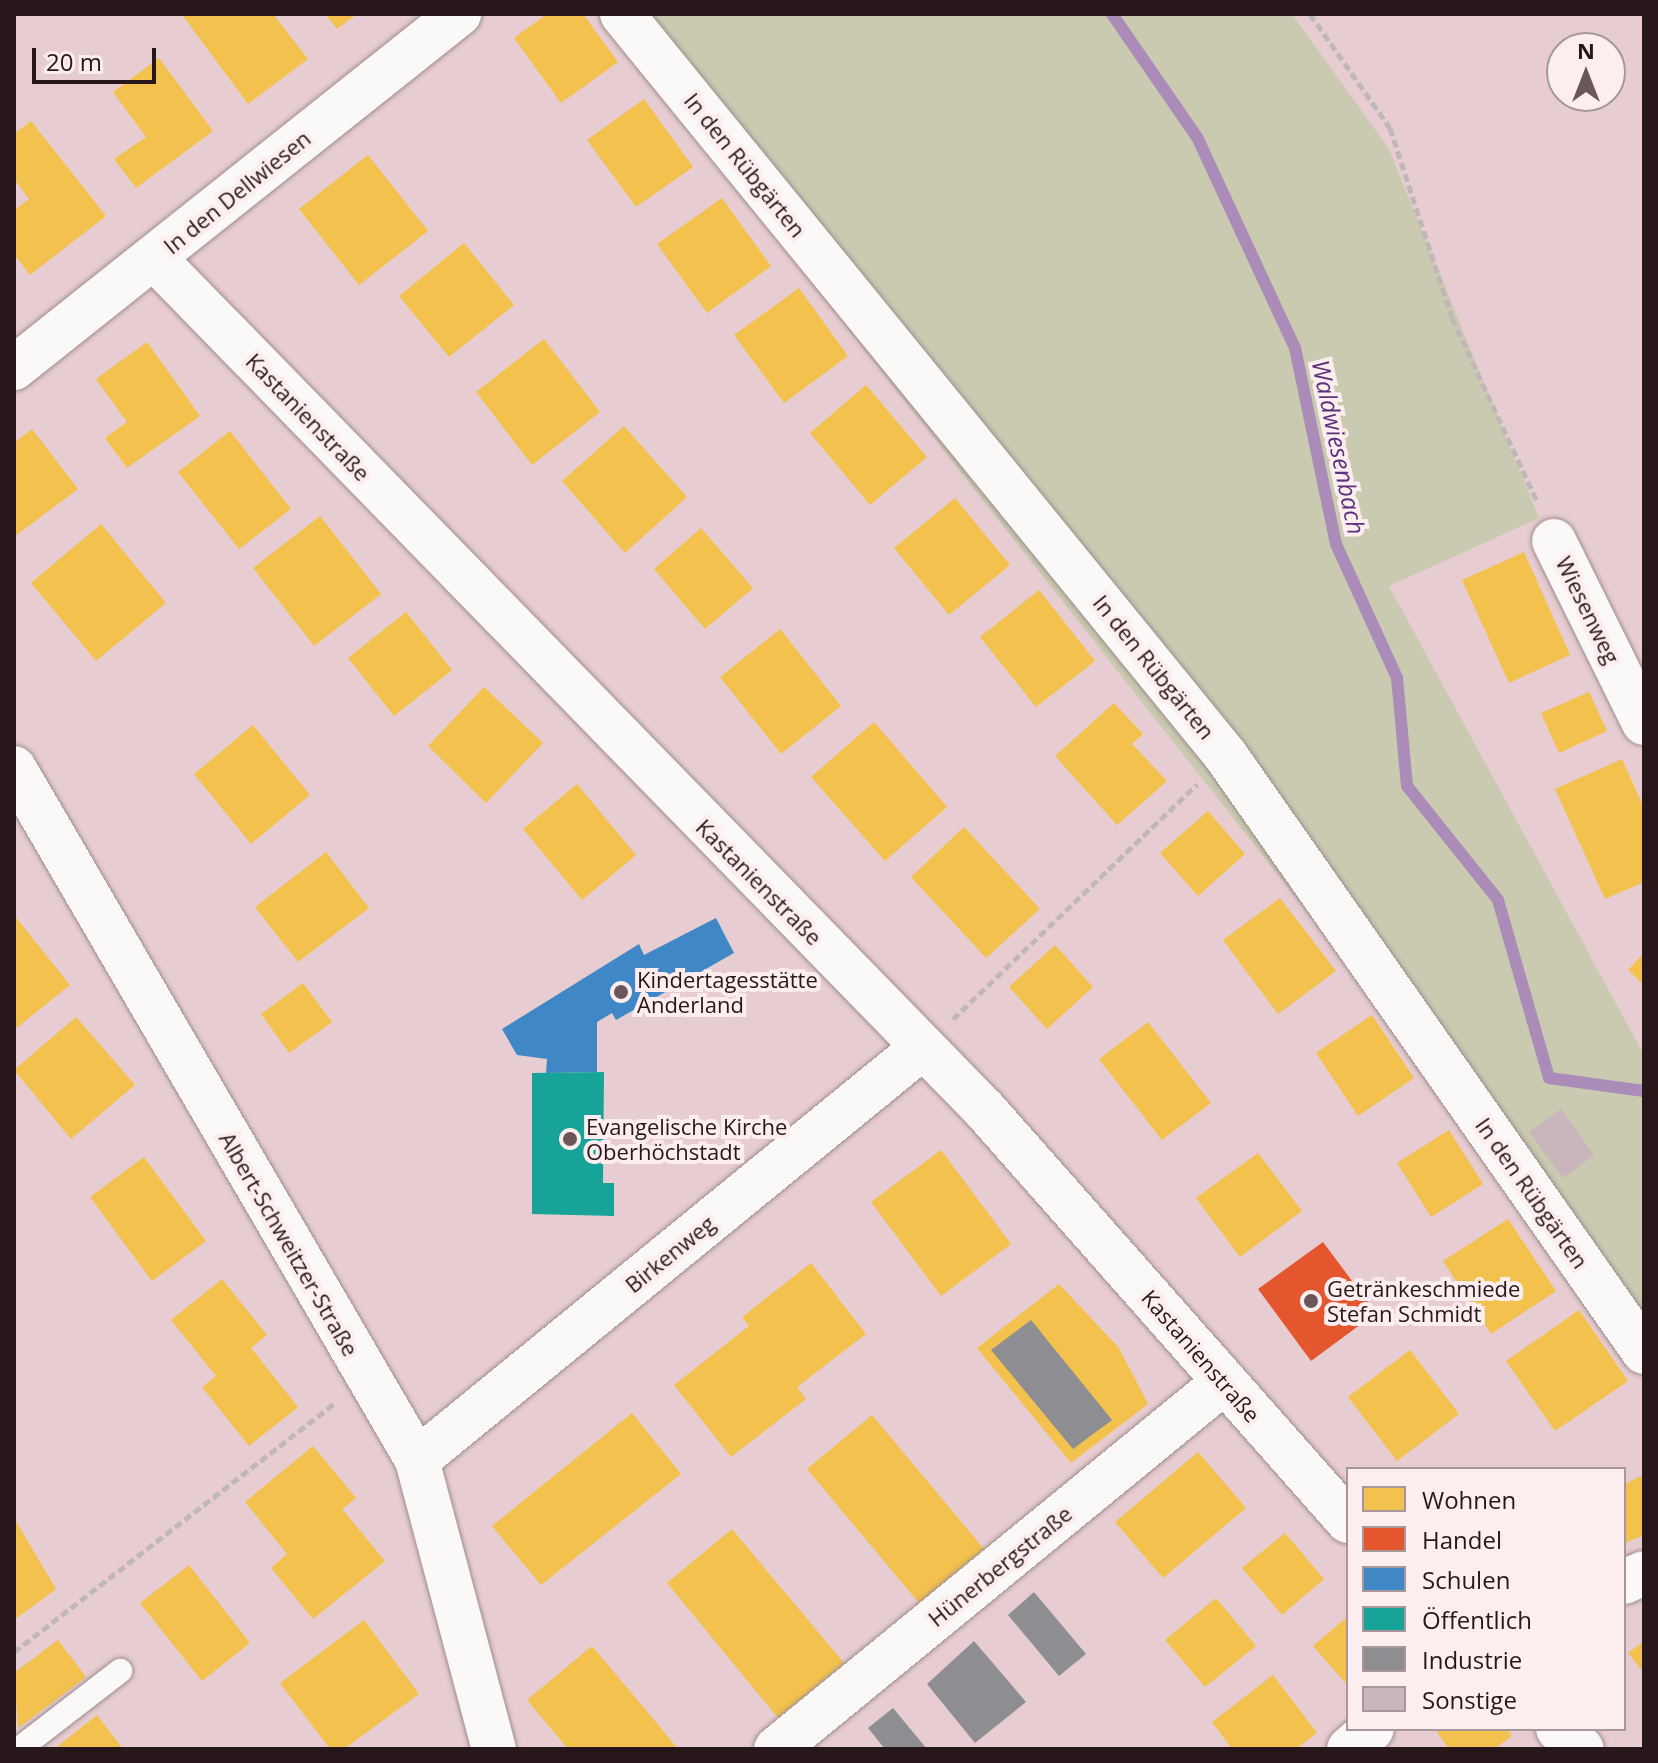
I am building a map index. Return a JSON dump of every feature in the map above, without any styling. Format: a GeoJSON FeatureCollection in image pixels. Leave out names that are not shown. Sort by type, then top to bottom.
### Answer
{"type":"FeatureCollection","features":[{"type":"Feature","properties":{"kind":"street","name":"In den Dellwiesen"},"geometry":{"type":"LineString","coordinates":[[14,368],[459,14]]}},
{"type":"Feature","properties":{"kind":"street","name":"In den Rübgärten"},"geometry":{"type":"LineString","coordinates":[[622,14],[1226,756],[1644,1352]]}},
{"type":"Feature","properties":{"kind":"street","name":"Kastanienstraße"},"geometry":{"type":"LineString","coordinates":[[154,258],[922,1048],[1346,1519]]}},
{"type":"Feature","properties":{"kind":"street","name":"Wiesenweg"},"geometry":{"type":"LineString","coordinates":[[1554,541],[1644,723]]}},
{"type":"Feature","properties":{"kind":"street","name":"Albert-Schweitzer-Straße"},"geometry":{"type":"LineString","coordinates":[[14,768],[366,1379],[417,1460],[494,1749]]}},
{"type":"Feature","properties":{"kind":"street","name":"Birkenweg"},"geometry":{"type":"LineString","coordinates":[[417,1460],[922,1048]]}},
{"type":"Feature","properties":{"kind":"street","name":"Hünerbergstraße"},"geometry":{"type":"LineString","coordinates":[[776,1749],[1223,1383]]}},
{"type":"Feature","properties":{"kind":"street"},"geometry":{"type":"LineString","coordinates":[[1349,1749],[1370,1731]]}},
{"type":"Feature","properties":{"kind":"street"},"geometry":{"type":"LineString","coordinates":[[1560,1731],[1582,1749]]}},
{"type":"Feature","properties":{"kind":"lane"},"geometry":{"type":"LineString","coordinates":[[19,1749],[120,1671]]}},
{"type":"Feature","properties":{"kind":"path"},"geometry":{"type":"LineString","coordinates":[[1310,14],[1390,128],[1452,318],[1554,541]]}},
{"type":"Feature","properties":{"kind":"path"},"geometry":{"type":"LineString","coordinates":[[922,1048],[1226,756]]}},
{"type":"Feature","properties":{"kind":"path"},"geometry":{"type":"LineString","coordinates":[[14,1652],[366,1379]]}},
{"type":"Feature","properties":{"kind":"green space"},"geometry":{"type":"Polygon","coordinates":[[[600,14],[1292,14],[1389,149],[1539,518],[1389,586],[1644,1055],[1644,1340],[600,14]]]}},
{"type":"Feature","properties":{"kind":"building: Wohnen"},"geometry":{"type":"Polygon","coordinates":[[[273,14],[308,59],[248,104],[183,16],[273,14]]]}},
{"type":"Feature","properties":{"kind":"building: Wohnen"},"geometry":{"type":"Polygon","coordinates":[[[325,14],[357,14],[337,29],[325,14]]]}},
{"type":"Feature","properties":{"kind":"building: Wohnen"},"geometry":{"type":"Polygon","coordinates":[[[547,14],[583,14],[618,62],[561,103],[514,38],[547,14]]]}},
{"type":"Feature","properties":{"kind":"building: Wohnen"},"geometry":{"type":"Polygon","coordinates":[[[159,58],[213,131],[136,188],[114,159],[146,137],[113,92],[159,58]]]}},
{"type":"Feature","properties":{"kind":"building: Wohnen"},"geometry":{"type":"Polygon","coordinates":[[[644,99],[693,167],[636,207],[587,140],[644,99]]]}},
{"type":"Feature","properties":{"kind":"building: Wohnen"},"geometry":{"type":"Polygon","coordinates":[[[31,121],[106,216],[30,275],[14,254],[14,210],[29,199],[14,179],[14,134],[31,121]]]}},
{"type":"Feature","properties":{"kind":"building: Wohnen"},"geometry":{"type":"Polygon","coordinates":[[[368,155],[428,231],[359,285],[299,209],[368,155]]]}},
{"type":"Feature","properties":{"kind":"building: Wohnen"},"geometry":{"type":"Polygon","coordinates":[[[722,198],[771,266],[707,313],[657,244],[722,198]]]}},
{"type":"Feature","properties":{"kind":"building: Wohnen"},"geometry":{"type":"Polygon","coordinates":[[[464,243],[514,305],[449,357],[399,296],[464,243]]]}},
{"type":"Feature","properties":{"kind":"building: Wohnen"},"geometry":{"type":"Polygon","coordinates":[[[799,288],[848,356],[784,403],[734,335],[799,288]]]}},
{"type":"Feature","properties":{"kind":"building: Wohnen"},"geometry":{"type":"Polygon","coordinates":[[[544,339],[600,412],[532,465],[476,392],[544,339]]]}},
{"type":"Feature","properties":{"kind":"building: Wohnen"},"geometry":{"type":"Polygon","coordinates":[[[147,342],[200,416],[127,468],[105,438],[127,422],[96,379],[147,342]]]}},
{"type":"Feature","properties":{"kind":"building: Wohnen"},"geometry":{"type":"Polygon","coordinates":[[[866,385],[927,457],[870,505],[810,433],[866,385]]]}},
{"type":"Feature","properties":{"kind":"building: Wohnen"},"geometry":{"type":"Polygon","coordinates":[[[624,426],[687,497],[625,553],[562,481],[624,426]]]}},
{"type":"Feature","properties":{"kind":"building: Wohnen"},"geometry":{"type":"Polygon","coordinates":[[[32,429],[78,489],[14,537],[14,443],[32,429]]]}},
{"type":"Feature","properties":{"kind":"building: Wohnen"},"geometry":{"type":"Polygon","coordinates":[[[230,431],[291,509],[239,549],[178,472],[230,431]]]}},
{"type":"Feature","properties":{"kind":"building: Wohnen"},"geometry":{"type":"Polygon","coordinates":[[[955,498],[1010,565],[949,615],[894,548],[955,498]]]}},
{"type":"Feature","properties":{"kind":"building: Wohnen"},"geometry":{"type":"Polygon","coordinates":[[[320,516],[381,594],[314,646],[253,568],[320,516]]]}},
{"type":"Feature","properties":{"kind":"building: Wohnen"},"geometry":{"type":"Polygon","coordinates":[[[101,524],[166,603],[96,661],[31,583],[101,524]]]}},
{"type":"Feature","properties":{"kind":"building: Wohnen"},"geometry":{"type":"Polygon","coordinates":[[[701,528],[753,588],[705,629],[654,569],[701,528]]]}},
{"type":"Feature","properties":{"kind":"building: Wohnen"},"geometry":{"type":"Polygon","coordinates":[[[1524,552],[1570,655],[1509,683],[1462,580],[1524,552]]]}},
{"type":"Feature","properties":{"kind":"building: Wohnen"},"geometry":{"type":"Polygon","coordinates":[[[1039,590],[1095,661],[1036,707],[980,637],[1039,590]]]}},
{"type":"Feature","properties":{"kind":"building: Wohnen"},"geometry":{"type":"Polygon","coordinates":[[[406,612],[452,670],[394,716],[348,658],[406,612]]]}},
{"type":"Feature","properties":{"kind":"building: Wohnen"},"geometry":{"type":"Polygon","coordinates":[[[780,629],[841,706],[781,754],[720,677],[780,629]]]}},
{"type":"Feature","properties":{"kind":"building: Wohnen"},"geometry":{"type":"Polygon","coordinates":[[[484,687],[543,743],[486,803],[428,746],[484,687]]]}},
{"type":"Feature","properties":{"kind":"building: Wohnen"},"geometry":{"type":"Polygon","coordinates":[[[1589,692],[1607,731],[1559,753],[1541,713],[1589,692]]]}},
{"type":"Feature","properties":{"kind":"building: Wohnen"},"geometry":{"type":"Polygon","coordinates":[[[1114,703],[1143,734],[1132,744],[1167,781],[1117,825],[1055,756],[1114,703]]]}},
{"type":"Feature","properties":{"kind":"building: Wohnen"},"geometry":{"type":"Polygon","coordinates":[[[874,722],[947,807],[885,861],[811,777],[874,722]]]}},
{"type":"Feature","properties":{"kind":"building: Wohnen"},"geometry":{"type":"Polygon","coordinates":[[[253,725],[310,795],[251,844],[194,774],[253,725]]]}},
{"type":"Feature","properties":{"kind":"building: Wohnen"},"geometry":{"type":"Polygon","coordinates":[[[1622,759],[1644,808],[1644,882],[1605,899],[1555,789],[1622,759]]]}},
{"type":"Feature","properties":{"kind":"building: Wohnen"},"geometry":{"type":"Polygon","coordinates":[[[577,784],[636,855],[582,900],[523,829],[577,784]]]}},
{"type":"Feature","properties":{"kind":"building: Wohnen"},"geometry":{"type":"Polygon","coordinates":[[[1208,811],[1245,854],[1198,896],[1160,853],[1208,811]]]}},
{"type":"Feature","properties":{"kind":"building: Wohnen"},"geometry":{"type":"Polygon","coordinates":[[[964,827],[1040,909],[986,958],[911,877],[964,827]]]}},
{"type":"Feature","properties":{"kind":"building: Wohnen"},"geometry":{"type":"Polygon","coordinates":[[[326,852],[369,908],[298,962],[255,907],[326,852]]]}},
{"type":"Feature","properties":{"kind":"building: Wohnen"},"geometry":{"type":"Polygon","coordinates":[[[1280,898],[1336,971],[1278,1014],[1223,940],[1280,898]]]}},
{"type":"Feature","properties":{"kind":"building: Wohnen"},"geometry":{"type":"Polygon","coordinates":[[[14,915],[70,985],[14,1030],[14,915]]]}},
{"type":"Feature","properties":{"kind":"building: Wohnen"},"geometry":{"type":"Polygon","coordinates":[[[1055,945],[1093,987],[1047,1029],[1009,987],[1055,945]]]}},
{"type":"Feature","properties":{"kind":"building: Wohnen"},"geometry":{"type":"Polygon","coordinates":[[[1644,953],[1644,985],[1628,970],[1644,953]]]}},
{"type":"Feature","properties":{"kind":"building: Wohnen"},"geometry":{"type":"Polygon","coordinates":[[[303,983],[332,1022],[289,1053],[261,1014],[303,983]]]}},
{"type":"Feature","properties":{"kind":"building: Wohnen"},"geometry":{"type":"Polygon","coordinates":[[[1372,1015],[1414,1078],[1358,1116],[1316,1053],[1372,1015]]]}},
{"type":"Feature","properties":{"kind":"building: Wohnen"},"geometry":{"type":"Polygon","coordinates":[[[76,1017],[135,1085],[71,1139],[14,1070],[76,1017]]]}},
{"type":"Feature","properties":{"kind":"building: Wohnen"},"geometry":{"type":"Polygon","coordinates":[[[1148,1022],[1211,1103],[1162,1140],[1099,1059],[1148,1022]]]}},
{"type":"Feature","properties":{"kind":"building: Wohnen"},"geometry":{"type":"Polygon","coordinates":[[[1449,1130],[1483,1184],[1431,1217],[1397,1163],[1449,1130]]]}},
{"type":"Feature","properties":{"kind":"building: Wohnen"},"geometry":{"type":"Polygon","coordinates":[[[941,1150],[1011,1244],[941,1296],[871,1202],[941,1150]]]}},
{"type":"Feature","properties":{"kind":"building: Wohnen"},"geometry":{"type":"Polygon","coordinates":[[[1258,1153],[1302,1211],[1240,1257],[1196,1198],[1258,1153]]]}},
{"type":"Feature","properties":{"kind":"building: Wohnen"},"geometry":{"type":"Polygon","coordinates":[[[144,1157],[206,1241],[152,1281],[90,1197],[144,1157]]]}},
{"type":"Feature","properties":{"kind":"building: Wohnen"},"geometry":{"type":"Polygon","coordinates":[[[1508,1219],[1556,1291],[1491,1334],[1443,1261],[1508,1219]]]}},
{"type":"Feature","properties":{"kind":"building: Wohnen"},"geometry":{"type":"Polygon","coordinates":[[[811,1263],[866,1334],[797,1387],[806,1399],[731,1457],[674,1385],[749,1326],[742,1317],[811,1263]]]}},
{"type":"Feature","properties":{"kind":"building: Wohnen"},"geometry":{"type":"Polygon","coordinates":[[[222,1279],[267,1335],[251,1348],[298,1407],[249,1446],[202,1387],[216,1376],[171,1320],[222,1279]]]}},
{"type":"Feature","properties":{"kind":"building: Wohnen"},"geometry":{"type":"Polygon","coordinates":[[[1059,1284],[1119,1348],[1148,1404],[1071,1463],[977,1348],[1059,1284]]]}},
{"type":"Feature","properties":{"kind":"building: Wohnen"},"geometry":{"type":"Polygon","coordinates":[[[1579,1310],[1628,1381],[1555,1431],[1506,1361],[1579,1310]]]}},
{"type":"Feature","properties":{"kind":"building: Wohnen"},"geometry":{"type":"Polygon","coordinates":[[[1410,1350],[1459,1414],[1397,1461],[1348,1397],[1410,1350]]]}},
{"type":"Feature","properties":{"kind":"building: Wohnen"},"geometry":{"type":"Polygon","coordinates":[[[632,1413],[681,1474],[541,1585],[492,1526],[632,1413]]]}},
{"type":"Feature","properties":{"kind":"building: Wohnen"},"geometry":{"type":"Polygon","coordinates":[[[872,1415],[984,1549],[919,1603],[807,1469],[872,1415]]]}},
{"type":"Feature","properties":{"kind":"building: Wohnen"},"geometry":{"type":"Polygon","coordinates":[[[313,1446],[356,1498],[342,1509],[385,1561],[313,1619],[271,1568],[287,1554],[245,1502],[313,1446]]]}},
{"type":"Feature","properties":{"kind":"building: Wohnen"},"geometry":{"type":"Polygon","coordinates":[[[1198,1452],[1246,1508],[1163,1578],[1115,1522],[1198,1452]]]}},
{"type":"Feature","properties":{"kind":"building: Wohnen"},"geometry":{"type":"Polygon","coordinates":[[[1644,1475],[1644,1535],[1626,1543],[1626,1483],[1644,1475]]]}},
{"type":"Feature","properties":{"kind":"building: Wohnen"},"geometry":{"type":"Polygon","coordinates":[[[14,1518],[56,1589],[14,1620],[14,1518]]]}},
{"type":"Feature","properties":{"kind":"building: Wohnen"},"geometry":{"type":"Polygon","coordinates":[[[732,1529],[844,1663],[778,1718],[667,1583],[732,1529]]]}},
{"type":"Feature","properties":{"kind":"building: Wohnen"},"geometry":{"type":"Polygon","coordinates":[[[1285,1533],[1324,1579],[1282,1615],[1242,1568],[1285,1533]]]}},
{"type":"Feature","properties":{"kind":"building: Wohnen"},"geometry":{"type":"Polygon","coordinates":[[[189,1565],[250,1643],[202,1681],[140,1603],[189,1565]]]}},
{"type":"Feature","properties":{"kind":"building: Wohnen"},"geometry":{"type":"Polygon","coordinates":[[[1216,1598],[1256,1646],[1205,1687],[1165,1640],[1216,1598]]]}},
{"type":"Feature","properties":{"kind":"building: Wohnen"},"geometry":{"type":"Polygon","coordinates":[[[1346,1618],[1346,1684],[1313,1646],[1346,1618]]]}},
{"type":"Feature","properties":{"kind":"building: Wohnen"},"geometry":{"type":"Polygon","coordinates":[[[364,1620],[419,1694],[344,1749],[330,1749],[280,1683],[364,1620]]]}},
{"type":"Feature","properties":{"kind":"building: Wohnen"},"geometry":{"type":"Polygon","coordinates":[[[58,1640],[86,1677],[18,1728],[14,1673],[58,1640]]]}},
{"type":"Feature","properties":{"kind":"building: Wohnen"},"geometry":{"type":"Polygon","coordinates":[[[1644,1641],[1644,1673],[1628,1653],[1644,1641]]]}},
{"type":"Feature","properties":{"kind":"building: Wohnen"},"geometry":{"type":"Polygon","coordinates":[[[592,1646],[678,1749],[568,1749],[527,1700],[592,1646]]]}},
{"type":"Feature","properties":{"kind":"building: Wohnen"},"geometry":{"type":"Polygon","coordinates":[[[1273,1675],[1317,1733],[1296,1749],[1232,1749],[1212,1722],[1273,1675]]]}},
{"type":"Feature","properties":{"kind":"building: Wohnen"},"geometry":{"type":"Polygon","coordinates":[[[97,1715],[123,1749],[54,1749],[97,1715]]]}},
{"type":"Feature","properties":{"kind":"building: Wohnen"},"geometry":{"type":"Polygon","coordinates":[[[1436,1731],[1508,1731],[1512,1736],[1494,1749],[1449,1749],[1436,1731]]]}},
{"type":"Feature","properties":{"kind":"building: Handel"},"geometry":{"type":"Polygon","coordinates":[[[1323,1242],[1376,1313],[1311,1361],[1258,1289],[1323,1242]]]}},
{"type":"Feature","properties":{"kind":"building: Schulen"},"geometry":{"type":"Polygon","coordinates":[[[716,918],[734,953],[616,1020],[612,1013],[597,1022],[597,1072],[546,1073],[547,1059],[517,1055],[502,1029],[639,944],[644,955],[716,918]]]}},
{"type":"Feature","properties":{"kind":"building: Öffentlich","name":"Evangelische Kirche Oberhöchstadt"},"geometry":{"type":"Polygon","coordinates":[[[604,1072],[603,1183],[614,1183],[614,1216],[532,1214],[532,1073],[604,1072]]]}},
{"type":"Feature","properties":{"kind":"building: Industrie"},"geometry":{"type":"Polygon","coordinates":[[[1031,1320],[1112,1420],[1073,1449],[991,1350],[1031,1320]]]}},
{"type":"Feature","properties":{"kind":"building: Industrie"},"geometry":{"type":"Polygon","coordinates":[[[1034,1592],[1086,1654],[1059,1676],[1008,1615],[1034,1592]]]}},
{"type":"Feature","properties":{"kind":"building: Industrie"},"geometry":{"type":"Polygon","coordinates":[[[974,1641],[1026,1702],[975,1743],[927,1684],[974,1641]]]}},
{"type":"Feature","properties":{"kind":"building: Industrie"},"geometry":{"type":"Polygon","coordinates":[[[893,1708],[927,1749],[885,1749],[868,1728],[893,1708]]]}},
{"type":"Feature","properties":{"kind":"building: Sonstige"},"geometry":{"type":"Polygon","coordinates":[[[1561,1109],[1594,1155],[1563,1178],[1529,1132],[1561,1109]]]}},
{"type":"Feature","properties":{"kind":"waterway","name":"Waldwiesenbach"},"geometry":{"type":"LineString","coordinates":[[1112,14],[1197,137],[1295,348],[1336,544],[1397,678],[1407,786],[1498,900],[1549,1078],[1644,1091]]}},
{"type":"Feature","properties":{"kind":"place","name":"Kindertagesstätte Anderland"},"geometry":{"type":"Point","coordinates":[621,992]}},
{"type":"Feature","properties":{"kind":"place","name":"Evangelische Kirche Oberhöchstadt"},"geometry":{"type":"Point","coordinates":[570,1139]}},
{"type":"Feature","properties":{"kind":"place","name":"Getränkeschmiede Stefan Schmidt"},"geometry":{"type":"Point","coordinates":[1311,1301]}}]}
